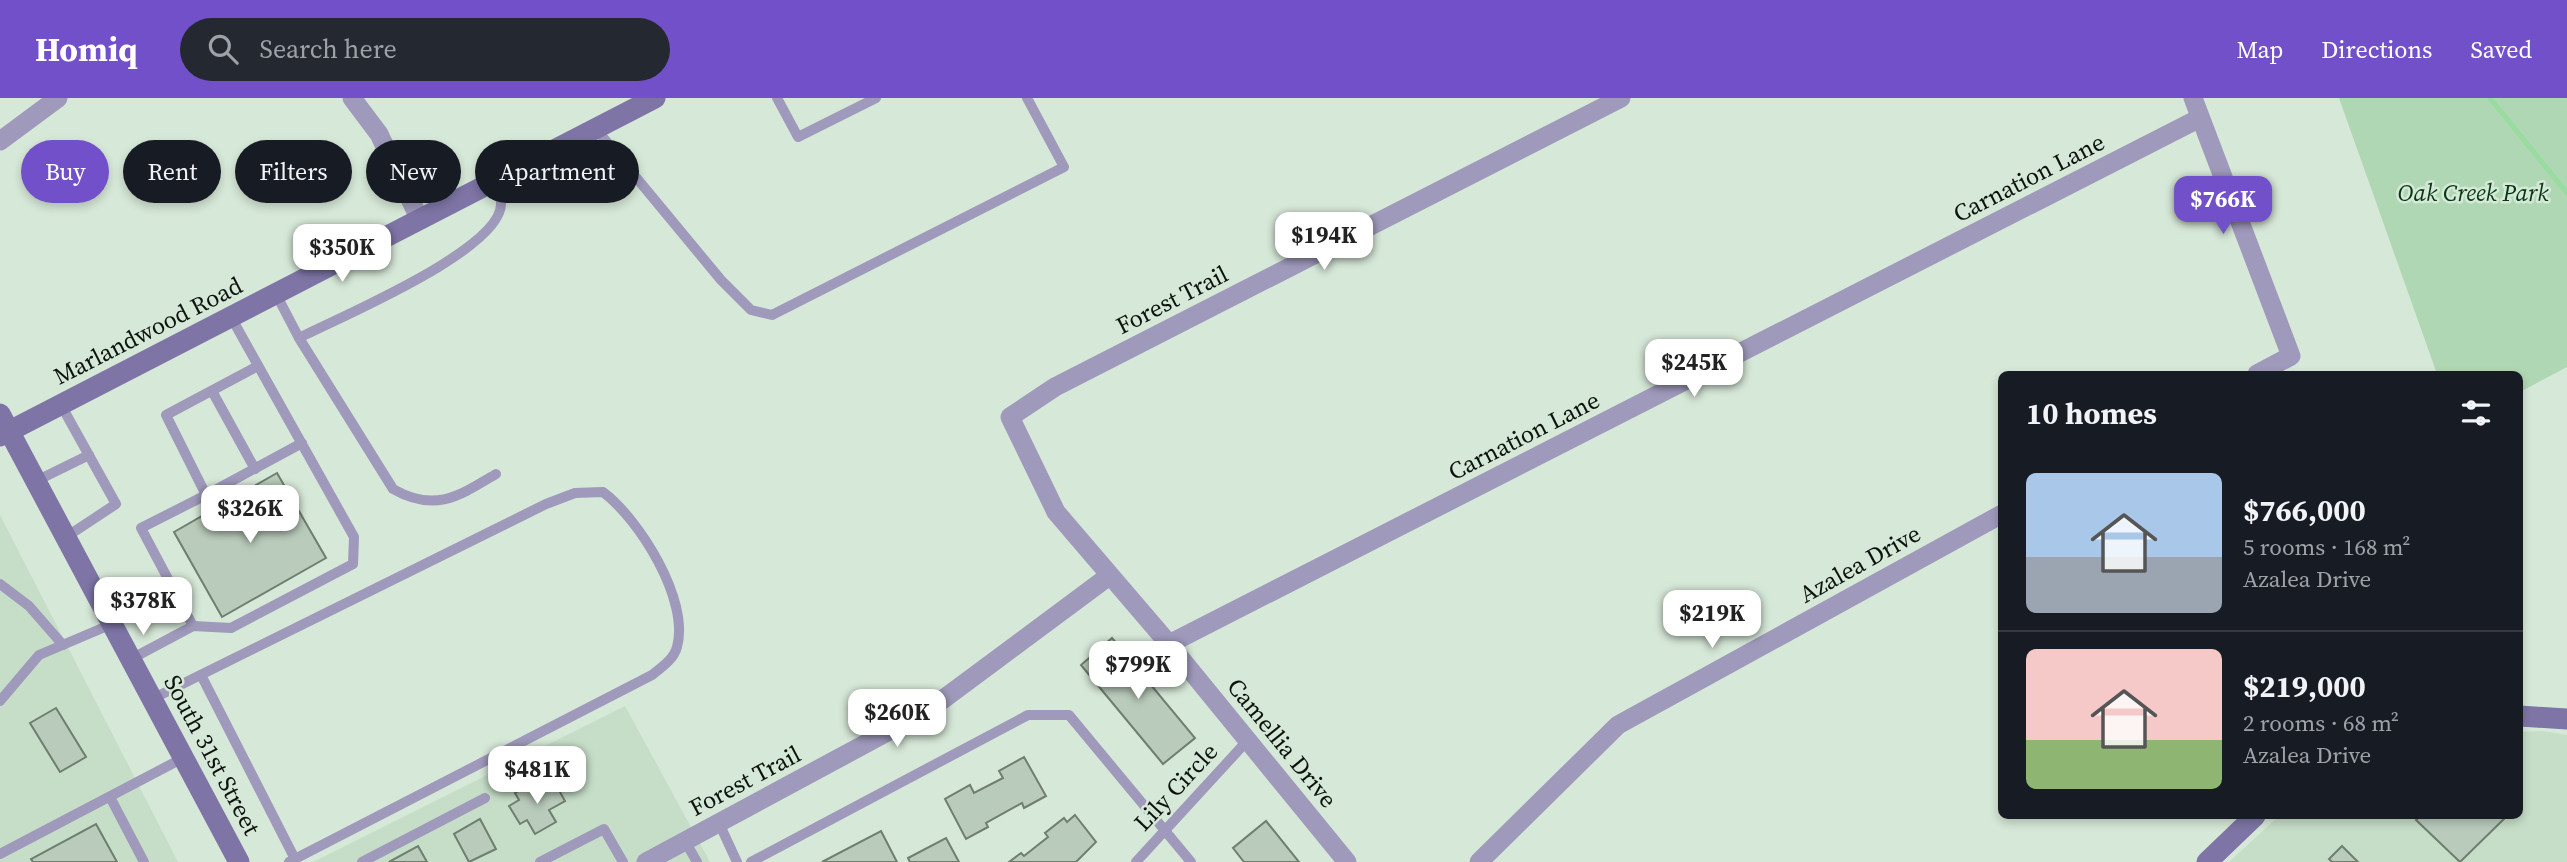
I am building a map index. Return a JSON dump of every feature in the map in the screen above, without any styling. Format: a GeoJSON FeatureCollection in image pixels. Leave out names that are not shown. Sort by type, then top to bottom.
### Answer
{"type":"FeatureCollection","features":[{"type":"Feature","properties":{"kind":"street"},"geometry":{"type":"LineString","coordinates":[[0,141],[58,98]]}},
{"type":"Feature","properties":{"kind":"street"},"geometry":{"type":"LineString","coordinates":[[352,98],[379,134],[420,220]]}},
{"type":"Feature","properties":{"kind":"street","name":"Marlandwood Road"},"geometry":{"type":"LineString","coordinates":[[573,140],[655,98]]}},
{"type":"Feature","properties":{"kind":"street","name":"Forest Trail"},"geometry":{"type":"LineString","coordinates":[[1010,417],[1055,387],[1621,98]]}},
{"type":"Feature","properties":{"kind":"street"},"geometry":{"type":"LineString","coordinates":[[2193,98],[2291,356],[2263,371]]}},
{"type":"Feature","properties":{"kind":"street","name":"Carnation Lane"},"geometry":{"type":"LineString","coordinates":[[1170,644],[2200,118]]}},
{"type":"Feature","properties":{"kind":"street","name":"Marlandwood Road"},"geometry":{"type":"LineString","coordinates":[[3,427],[61,405],[475,191]]}},
{"type":"Feature","properties":{"kind":"street","name":"Camellia Drive"},"geometry":{"type":"LineString","coordinates":[[1010,417],[1056,512],[1170,644],[1347,862]]}},
{"type":"Feature","properties":{"kind":"street","name":"South 31st Street"},"geometry":{"type":"LineString","coordinates":[[3,427],[36,481],[239,862]]}},
{"type":"Feature","properties":{"kind":"street","name":"Azalea Drive"},"geometry":{"type":"LineString","coordinates":[[1479,862],[1618,725],[1998,516]]}},
{"type":"Feature","properties":{"kind":"street","name":"Forest Trail"},"geometry":{"type":"LineString","coordinates":[[646,862],[930,709],[1109,576]]}},
{"type":"Feature","properties":{"kind":"street"},"geometry":{"type":"LineString","coordinates":[[2523,716],[2567,719]]}},
{"type":"Feature","properties":{"kind":"street"},"geometry":{"type":"LineString","coordinates":[[2207,862],[2252,819]]}},
{"type":"Feature","properties":{"kind":"lane"},"geometry":{"type":"LineString","coordinates":[[777,98],[799,137],[876,98]]}},
{"type":"Feature","properties":{"kind":"lane"},"geometry":{"type":"LineString","coordinates":[[596,128],[720,280],[751,310],[772,315],[1064,167],[1027,98]]}},
{"type":"Feature","properties":{"kind":"lane"},"geometry":{"type":"LineString","coordinates":[[299,338],[463,254],[494,223],[501,203]]}},
{"type":"Feature","properties":{"kind":"lane"},"geometry":{"type":"LineString","coordinates":[[276,294],[299,338],[393,489],[405,496],[440,502],[464,493],[496,474]]}},
{"type":"Feature","properties":{"kind":"lane"},"geometry":{"type":"LineString","coordinates":[[131,659],[193,626],[231,628],[353,564],[354,537],[230,317]]}},
{"type":"Feature","properties":{"kind":"lane"},"geometry":{"type":"LineString","coordinates":[[206,495],[166,415],[258,366]]}},
{"type":"Feature","properties":{"kind":"lane"},"geometry":{"type":"LineString","coordinates":[[212,391],[255,469]]}},
{"type":"Feature","properties":{"kind":"lane"},"geometry":{"type":"LineString","coordinates":[[61,405],[116,504],[66,537]]}},
{"type":"Feature","properties":{"kind":"lane"},"geometry":{"type":"LineString","coordinates":[[193,626],[141,528],[302,443]]}},
{"type":"Feature","properties":{"kind":"lane"},"geometry":{"type":"LineString","coordinates":[[36,481],[89,456]]}},
{"type":"Feature","properties":{"kind":"lane"},"geometry":{"type":"LineString","coordinates":[[152,699],[546,504],[590,491],[603,492],[628,516],[677,600],[677,648],[667,663],[652,675],[292,860],[201,675]]}},
{"type":"Feature","properties":{"kind":"lane"},"geometry":{"type":"LineString","coordinates":[[0,584],[29,606],[63,645]]}},
{"type":"Feature","properties":{"kind":"lane"},"geometry":{"type":"LineString","coordinates":[[0,701],[39,655],[112,624]]}},
{"type":"Feature","properties":{"kind":"lane"},"geometry":{"type":"LineString","coordinates":[[751,862],[1028,715],[1069,715],[1191,862]]}},
{"type":"Feature","properties":{"kind":"lane","name":"Lily Circle"},"geometry":{"type":"LineString","coordinates":[[1136,862],[1247,741]]}},
{"type":"Feature","properties":{"kind":"lane"},"geometry":{"type":"LineString","coordinates":[[0,854],[183,758]]}},
{"type":"Feature","properties":{"kind":"lane"},"geometry":{"type":"LineString","coordinates":[[110,797],[144,862]]}},
{"type":"Feature","properties":{"kind":"lane"},"geometry":{"type":"LineString","coordinates":[[362,862],[485,798]]}},
{"type":"Feature","properties":{"kind":"lane"},"geometry":{"type":"LineString","coordinates":[[719,823],[737,862]]}},
{"type":"Feature","properties":{"kind":"lane"},"geometry":{"type":"LineString","coordinates":[[540,862],[604,829],[623,862]]}},
{"type":"Feature","properties":{"kind":"lane"},"geometry":{"type":"LineString","coordinates":[[685,841],[697,862]]}},
{"type":"Feature","properties":{"kind":"shaded area"},"geometry":{"type":"Polygon","coordinates":[[[0,515],[178,862],[0,862],[0,515]]]}},
{"type":"Feature","properties":{"kind":"shaded area"},"geometry":{"type":"Polygon","coordinates":[[[625,706],[710,862],[313,862],[625,706]]]}},
{"type":"Feature","properties":{"kind":"shaded area"},"geometry":{"type":"Polygon","coordinates":[[[2542,731],[2567,735],[2567,862],[2229,862],[2276,819],[2523,819],[2523,732],[2542,731]]]}},
{"type":"Feature","properties":{"kind":"green space","name":"Oak Creek Park"},"geometry":{"type":"Polygon","coordinates":[[[2339,98],[2567,98],[2567,367],[2523,390],[2523,371],[2436,371],[2339,98]]]}},
{"type":"Feature","properties":{"kind":"building"},"geometry":{"type":"Polygon","coordinates":[[[277,473],[326,558],[222,617],[174,532],[277,473]]]}},
{"type":"Feature","properties":{"kind":"building"},"geometry":{"type":"Polygon","coordinates":[[[1112,638],[1195,738],[1163,764],[1081,665],[1112,638]]]}},
{"type":"Feature","properties":{"kind":"building"},"geometry":{"type":"Polygon","coordinates":[[[56,708],[86,757],[60,772],[30,723],[56,708]]]}},
{"type":"Feature","properties":{"kind":"building"},"geometry":{"type":"Polygon","coordinates":[[[1024,757],[1046,796],[1024,808],[1022,803],[986,823],[988,827],[966,839],[945,799],[970,785],[974,793],[1003,778],[999,771],[1024,757]]]}},
{"type":"Feature","properties":{"kind":"building"},"geometry":{"type":"Polygon","coordinates":[[[535,781],[540,791],[555,783],[565,801],[549,810],[556,822],[535,834],[527,820],[520,824],[509,806],[519,800],[515,793],[535,781]]]}},
{"type":"Feature","properties":{"kind":"building"},"geometry":{"type":"Polygon","coordinates":[[[1075,815],[1096,842],[1076,862],[1009,862],[1021,853],[1024,856],[1048,837],[1045,833],[1064,818],[1067,822],[1075,815]]]}},
{"type":"Feature","properties":{"kind":"building"},"geometry":{"type":"Polygon","coordinates":[[[480,819],[496,849],[469,862],[454,834],[480,819]]]}},
{"type":"Feature","properties":{"kind":"building"},"geometry":{"type":"Polygon","coordinates":[[[2417,819],[2504,819],[2460,862],[2417,819]]]}},
{"type":"Feature","properties":{"kind":"building"},"geometry":{"type":"Polygon","coordinates":[[[1266,821],[1299,862],[1244,862],[1233,848],[1266,821]]]}},
{"type":"Feature","properties":{"kind":"building"},"geometry":{"type":"Polygon","coordinates":[[[96,824],[117,862],[33,862],[31,859],[96,824]]]}},
{"type":"Feature","properties":{"kind":"building"},"geometry":{"type":"Polygon","coordinates":[[[881,831],[897,862],[822,862],[881,831]]]}},
{"type":"Feature","properties":{"kind":"building"},"geometry":{"type":"Polygon","coordinates":[[[946,838],[959,862],[910,862],[908,858],[946,838]]]}},
{"type":"Feature","properties":{"kind":"building"},"geometry":{"type":"Polygon","coordinates":[[[418,846],[427,862],[389,862],[418,846]]]}},
{"type":"Feature","properties":{"kind":"building"},"geometry":{"type":"Polygon","coordinates":[[[2342,846],[2358,862],[2332,862],[2329,859],[2342,846]]]}},
{"type":"Feature","properties":{"kind":"waterway"},"geometry":{"type":"LineString","coordinates":[[2490,98],[2567,193]]}}]}
